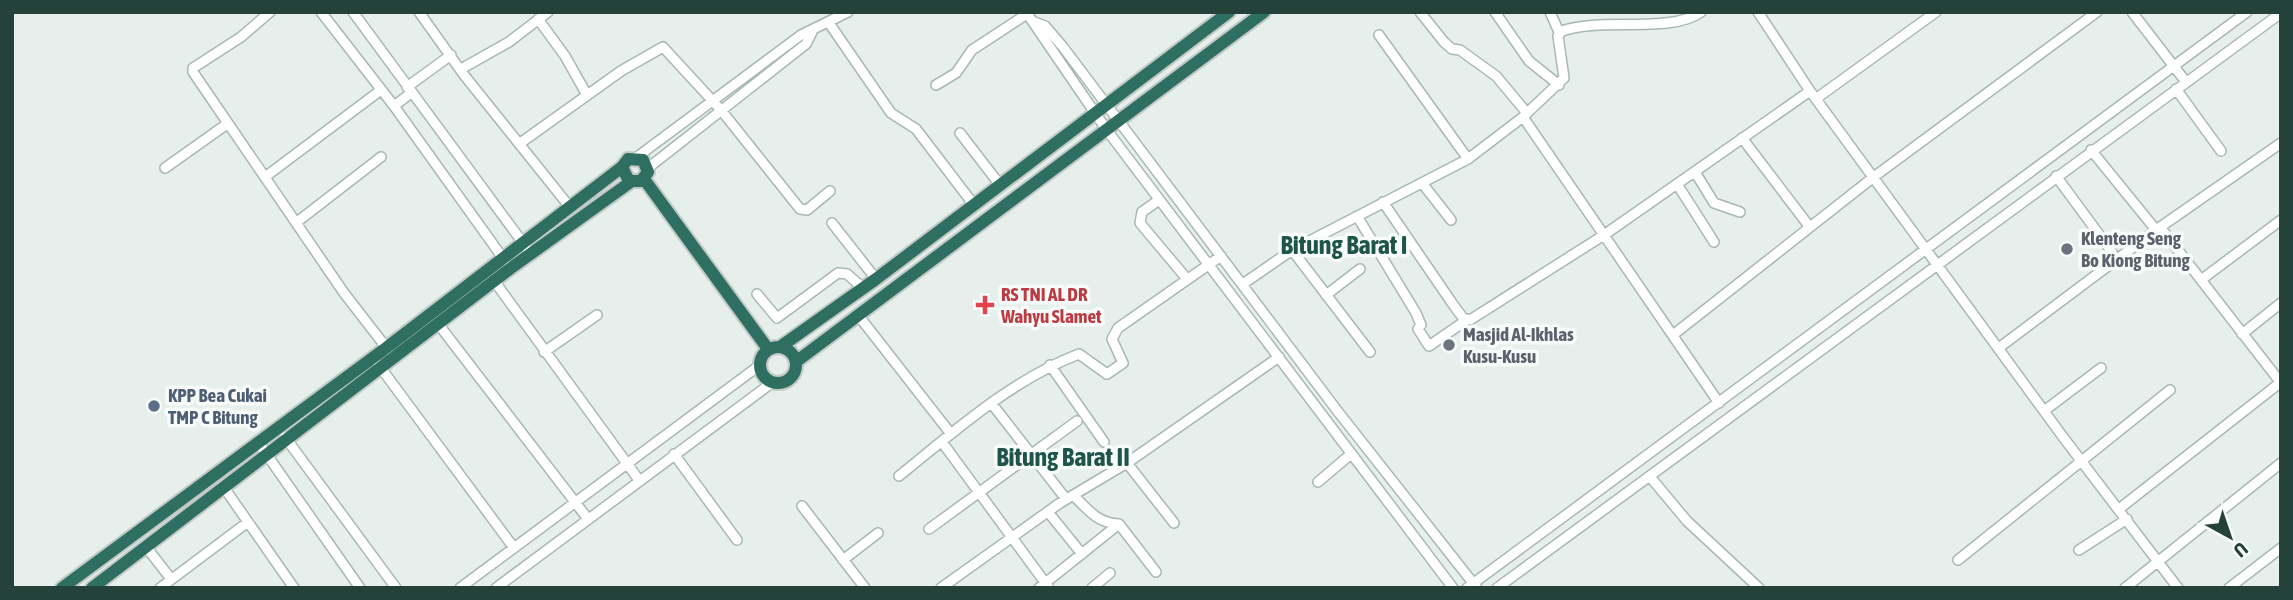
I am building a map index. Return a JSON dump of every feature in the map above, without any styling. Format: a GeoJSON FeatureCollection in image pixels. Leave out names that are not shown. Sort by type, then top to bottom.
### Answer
{"type":"FeatureCollection","features":[{"type":"Feature","properties":{"kind":"highway"},"geometry":{"type":"LineString","coordinates":[[1229,12],[876,279],[774,348],[760,365],[762,374],[773,382],[790,378],[797,361],[1264,12]]}},
{"type":"Feature","properties":{"kind":"highway"},"geometry":{"type":"LineString","coordinates":[[92,588],[289,440],[390,352],[507,263],[532,253],[641,176],[646,162],[637,157],[628,159],[622,167],[522,243],[507,263],[495,282],[439,324],[390,352]]}},
{"type":"Feature","properties":{"kind":"highway"},"geometry":{"type":"LineString","coordinates":[[622,167],[625,178],[641,176]]}},
{"type":"Feature","properties":{"kind":"highway"},"geometry":{"type":"LineString","coordinates":[[641,176],[774,348],[790,351],[797,361]]}},
{"type":"Feature","properties":{"kind":"highway"},"geometry":{"type":"LineString","coordinates":[[957,218],[970,232]]}},
{"type":"Feature","properties":{"kind":"highway"},"geometry":{"type":"LineString","coordinates":[[62,588],[276,428],[377,363]]}},
{"type":"Feature","properties":{"kind":"street"},"geometry":{"type":"LineString","coordinates":[[270,12],[241,37],[192,69],[227,124],[390,352]]}},
{"type":"Feature","properties":{"kind":"street"},"geometry":{"type":"LineString","coordinates":[[321,12],[394,106],[507,263]]}},
{"type":"Feature","properties":{"kind":"street"},"geometry":{"type":"LineString","coordinates":[[353,12],[532,253]]}},
{"type":"Feature","properties":{"kind":"street"},"geometry":{"type":"LineString","coordinates":[[419,12],[569,206]]}},
{"type":"Feature","properties":{"kind":"street"},"geometry":{"type":"LineString","coordinates":[[461,69],[509,42],[548,12]]}},
{"type":"Feature","properties":{"kind":"street"},"geometry":{"type":"LineString","coordinates":[[637,157],[801,35],[812,32],[848,12]]}},
{"type":"Feature","properties":{"kind":"street"},"geometry":{"type":"LineString","coordinates":[[936,85],[956,73],[972,50],[1029,16],[1044,12]]}},
{"type":"Feature","properties":{"kind":"street"},"geometry":{"type":"LineString","coordinates":[[1420,12],[1452,49],[1460,50],[1496,76],[1719,403]]}},
{"type":"Feature","properties":{"kind":"street"},"geometry":{"type":"LineString","coordinates":[[1494,12],[1529,61],[1559,85]]}},
{"type":"Feature","properties":{"kind":"street"},"geometry":{"type":"LineString","coordinates":[[1243,284],[1292,250],[1468,159],[1559,85],[1564,71],[1558,44],[1559,32],[1550,12]]}},
{"type":"Feature","properties":{"kind":"street"},"geometry":{"type":"LineString","coordinates":[[1644,12],[1651,23]]}},
{"type":"Feature","properties":{"kind":"street"},"geometry":{"type":"LineString","coordinates":[[1559,32],[1589,25],[1682,21],[1701,12]]}},
{"type":"Feature","properties":{"kind":"street"},"geometry":{"type":"LineString","coordinates":[[1758,12],[1814,95],[2044,411],[2178,588]]}},
{"type":"Feature","properties":{"kind":"street"},"geometry":{"type":"LineString","coordinates":[[1357,216],[1416,313],[1421,325],[1418,329],[1429,346],[1604,235],[1742,138],[1814,95],[1936,12]]}},
{"type":"Feature","properties":{"kind":"street"},"geometry":{"type":"LineString","coordinates":[[1673,335],[1809,226],[2097,12]]}},
{"type":"Feature","properties":{"kind":"street"},"geometry":{"type":"LineString","coordinates":[[2133,12],[2186,82]]}},
{"type":"Feature","properties":{"kind":"street"},"geometry":{"type":"LineString","coordinates":[[1029,16],[1045,26],[1076,65],[1473,586],[2247,12]]}},
{"type":"Feature","properties":{"kind":"street"},"geometry":{"type":"LineString","coordinates":[[1497,588],[1651,478],[2091,150],[2281,13]]}},
{"type":"Feature","properties":{"kind":"street"},"geometry":{"type":"LineString","coordinates":[[1029,16],[1033,27],[1106,129],[1453,588]]}},
{"type":"Feature","properties":{"kind":"street"},"geometry":{"type":"LineString","coordinates":[[538,19],[565,55],[587,94]]}},
{"type":"Feature","properties":{"kind":"street"},"geometry":{"type":"LineString","coordinates":[[829,23],[891,113],[916,129],[974,205]]}},
{"type":"Feature","properties":{"kind":"street"},"geometry":{"type":"LineString","coordinates":[[641,176],[806,44],[812,32]]}},
{"type":"Feature","properties":{"kind":"street"},"geometry":{"type":"LineString","coordinates":[[1380,35],[1468,159]]}},
{"type":"Feature","properties":{"kind":"street"},"geometry":{"type":"LineString","coordinates":[[519,144],[644,55],[663,47],[721,110],[800,209],[807,210],[830,191]]}},
{"type":"Feature","properties":{"kind":"street"},"geometry":{"type":"LineString","coordinates":[[394,106],[451,55]]}},
{"type":"Feature","properties":{"kind":"street"},"geometry":{"type":"LineString","coordinates":[[1067,72],[1076,65]]}},
{"type":"Feature","properties":{"kind":"street"},"geometry":{"type":"LineString","coordinates":[[2176,89],[2221,151]]}},
{"type":"Feature","properties":{"kind":"street"},"geometry":{"type":"LineString","coordinates":[[265,177],[381,90]]}},
{"type":"Feature","properties":{"kind":"street"},"geometry":{"type":"LineString","coordinates":[[165,168],[227,124]]}},
{"type":"Feature","properties":{"kind":"street"},"geometry":{"type":"LineString","coordinates":[[960,134],[1000,185]]}},
{"type":"Feature","properties":{"kind":"street"},"geometry":{"type":"LineString","coordinates":[[1742,138],[1809,226]]}},
{"type":"Feature","properties":{"kind":"street"},"geometry":{"type":"LineString","coordinates":[[2000,347],[2158,229],[2281,143]]}},
{"type":"Feature","properties":{"kind":"street"},"geometry":{"type":"LineString","coordinates":[[2091,150],[2201,280],[2281,382],[2119,509]]}},
{"type":"Feature","properties":{"kind":"street"},"geometry":{"type":"LineString","coordinates":[[297,222],[381,157]]}},
{"type":"Feature","properties":{"kind":"street"},"geometry":{"type":"LineString","coordinates":[[2041,164],[2112,252]]}},
{"type":"Feature","properties":{"kind":"street"},"geometry":{"type":"LineString","coordinates":[[1695,172],[1714,203],[1740,212]]}},
{"type":"Feature","properties":{"kind":"street"},"geometry":{"type":"LineString","coordinates":[[1422,183],[1451,220]]}},
{"type":"Feature","properties":{"kind":"street"},"geometry":{"type":"LineString","coordinates":[[1677,184],[1714,242]]}},
{"type":"Feature","properties":{"kind":"street"},"geometry":{"type":"LineString","coordinates":[[1159,200],[1142,212],[1140,223],[1186,279]]}},
{"type":"Feature","properties":{"kind":"street"},"geometry":{"type":"LineString","coordinates":[[1383,202],[1452,303],[1468,319]]}},
{"type":"Feature","properties":{"kind":"street"},"geometry":{"type":"LineString","coordinates":[[2201,280],[2281,220]]}},
{"type":"Feature","properties":{"kind":"street"},"geometry":{"type":"LineString","coordinates":[[832,223],[876,279]]}},
{"type":"Feature","properties":{"kind":"street"},"geometry":{"type":"LineString","coordinates":[[1292,250],[1370,352]]}},
{"type":"Feature","properties":{"kind":"street"},"geometry":{"type":"LineString","coordinates":[[899,476],[992,404],[1050,366],[1079,354],[1107,374],[1112,373],[1123,363],[1112,339],[1118,328],[1222,256]]}},
{"type":"Feature","properties":{"kind":"street"},"geometry":{"type":"LineString","coordinates":[[1326,295],[1360,269]]}},
{"type":"Feature","properties":{"kind":"street"},"geometry":{"type":"LineString","coordinates":[[757,294],[778,318],[838,274],[847,274],[863,288]]}},
{"type":"Feature","properties":{"kind":"street"},"geometry":{"type":"LineString","coordinates":[[495,282],[639,481]]}},
{"type":"Feature","properties":{"kind":"street"},"geometry":{"type":"LineString","coordinates":[[2242,334],[2281,303]]}},
{"type":"Feature","properties":{"kind":"street"},"geometry":{"type":"LineString","coordinates":[[544,352],[597,315]]}},
{"type":"Feature","properties":{"kind":"street"},"geometry":{"type":"LineString","coordinates":[[858,315],[951,434]]}},
{"type":"Feature","properties":{"kind":"street"},"geometry":{"type":"LineString","coordinates":[[439,324],[587,519]]}},
{"type":"Feature","properties":{"kind":"street"},"geometry":{"type":"LineString","coordinates":[[941,588],[1048,512],[1128,463],[1279,357]]}},
{"type":"Feature","properties":{"kind":"street"},"geometry":{"type":"LineString","coordinates":[[377,363],[514,548]]}},
{"type":"Feature","properties":{"kind":"street"},"geometry":{"type":"LineString","coordinates":[[460,588],[760,365]]}},
{"type":"Feature","properties":{"kind":"street"},"geometry":{"type":"LineString","coordinates":[[1050,366],[1104,442]]}},
{"type":"Feature","properties":{"kind":"street"},"geometry":{"type":"LineString","coordinates":[[2044,411],[2101,369]]}},
{"type":"Feature","properties":{"kind":"street"},"geometry":{"type":"LineString","coordinates":[[496,588],[773,382]]}},
{"type":"Feature","properties":{"kind":"street"},"geometry":{"type":"LineString","coordinates":[[1958,559],[2170,390]]}},
{"type":"Feature","properties":{"kind":"street"},"geometry":{"type":"LineString","coordinates":[[992,404],[1070,498],[1107,524],[1119,524]]}},
{"type":"Feature","properties":{"kind":"street"},"geometry":{"type":"LineString","coordinates":[[1327,422],[1339,413]]}},
{"type":"Feature","properties":{"kind":"street"},"geometry":{"type":"LineString","coordinates":[[929,529],[1077,421]]}},
{"type":"Feature","properties":{"kind":"street"},"geometry":{"type":"LineString","coordinates":[[276,428],[289,440],[396,588]]}},
{"type":"Feature","properties":{"kind":"street"},"geometry":{"type":"LineString","coordinates":[[258,442],[360,588]]}},
{"type":"Feature","properties":{"kind":"street"},"geometry":{"type":"LineString","coordinates":[[942,442],[1014,537],[1044,586],[1119,524]]}},
{"type":"Feature","properties":{"kind":"street"},"geometry":{"type":"LineString","coordinates":[[674,454],[737,540]]}},
{"type":"Feature","properties":{"kind":"street"},"geometry":{"type":"LineString","coordinates":[[1318,482],[1351,454]]}},
{"type":"Feature","properties":{"kind":"street"},"geometry":{"type":"LineString","coordinates":[[1128,463],[1174,523]]}},
{"type":"Feature","properties":{"kind":"street"},"geometry":{"type":"LineString","coordinates":[[2125,588],[2281,463]]}},
{"type":"Feature","properties":{"kind":"street"},"geometry":{"type":"LineString","coordinates":[[1651,478],[1687,521],[1759,588]]}},
{"type":"Feature","properties":{"kind":"street"},"geometry":{"type":"LineString","coordinates":[[225,489],[294,588]]}},
{"type":"Feature","properties":{"kind":"street"},"geometry":{"type":"LineString","coordinates":[[1390,504],[1402,495]]}},
{"type":"Feature","properties":{"kind":"street"},"geometry":{"type":"LineString","coordinates":[[802,506],[865,588]]}},
{"type":"Feature","properties":{"kind":"street"},"geometry":{"type":"LineString","coordinates":[[1048,512],[1082,554]]}},
{"type":"Feature","properties":{"kind":"street"},"geometry":{"type":"LineString","coordinates":[[2079,550],[2127,519]]}},
{"type":"Feature","properties":{"kind":"street"},"geometry":{"type":"LineString","coordinates":[[160,588],[248,522]]}},
{"type":"Feature","properties":{"kind":"street"},"geometry":{"type":"LineString","coordinates":[[1119,524],[1156,572]]}},
{"type":"Feature","properties":{"kind":"street"},"geometry":{"type":"LineString","coordinates":[[843,560],[878,533]]}},
{"type":"Feature","properties":{"kind":"street"},"geometry":{"type":"LineString","coordinates":[[147,548],[171,579]]}},
{"type":"Feature","properties":{"kind":"street"},"geometry":{"type":"LineString","coordinates":[[2229,588],[2281,548]]}},
{"type":"Feature","properties":{"kind":"street"},"geometry":{"type":"LineString","coordinates":[[1092,588],[1110,573]]}},
{"type":"Feature","properties":{"kind":"place","name":"Klenteng Seng Bo Kiong Bitung"},"geometry":{"type":"Point","coordinates":[2067,249]}},
{"type":"Feature","properties":{"kind":"place","name":"RS TNI AL DR Wahyu Slamet"},"geometry":{"type":"Point","coordinates":[985,305]}},
{"type":"Feature","properties":{"kind":"place","name":"Masjid Al-Ikhlas Kusu-Kusu"},"geometry":{"type":"Point","coordinates":[1449,345]}},
{"type":"Feature","properties":{"kind":"place","name":"KPP Bea Cukai TMP C Bitung"},"geometry":{"type":"Point","coordinates":[154,406]}},
{"type":"Feature","properties":{"kind":"district","name":"Bitung Barat I"},"geometry":{"type":"Point","coordinates":[1344,245]}},
{"type":"Feature","properties":{"kind":"district","name":"Bitung Barat II"},"geometry":{"type":"Point","coordinates":[1063,457]}}]}
